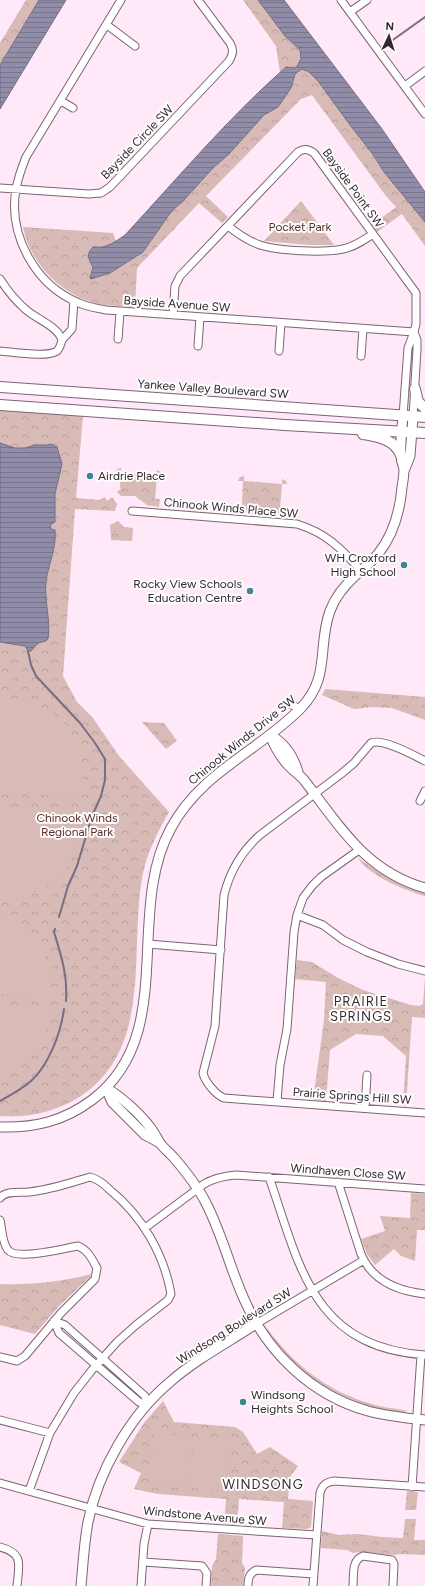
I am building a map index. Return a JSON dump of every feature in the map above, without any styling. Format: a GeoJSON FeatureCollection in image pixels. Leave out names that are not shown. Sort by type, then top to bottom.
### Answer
{"type":"FeatureCollection","features":[{"type":"Feature","properties":{"kind":"main road","name":"Yankee Valley Boulevard SW"},"geometry":{"type":"LineString","coordinates":[[0,387],[425,417]]}},
{"type":"Feature","properties":{"kind":"main road"},"geometry":{"type":"LineString","coordinates":[[415,388],[418,402],[425,408]]}},
{"type":"Feature","properties":{"kind":"main road"},"geometry":{"type":"LineString","coordinates":[[0,405],[329,428],[425,433]]}},
{"type":"Feature","properties":{"kind":"main road"},"geometry":{"type":"LineString","coordinates":[[329,428],[387,440],[398,448],[401,455]]}},
{"type":"Feature","properties":{"kind":"street"},"geometry":{"type":"LineString","coordinates":[[0,188],[16,189],[26,157],[121,0]]}},
{"type":"Feature","properties":{"kind":"street","name":"Bayside Circle SW"},"geometry":{"type":"LineString","coordinates":[[16,189],[89,194],[101,193],[110,187],[232,57],[233,52],[230,42],[198,0]]}},
{"type":"Feature","properties":{"kind":"street"},"geometry":{"type":"LineString","coordinates":[[341,0],[425,114]]}},
{"type":"Feature","properties":{"kind":"street"},"geometry":{"type":"LineString","coordinates":[[350,12],[367,0]]}},
{"type":"Feature","properties":{"kind":"street"},"geometry":{"type":"LineString","coordinates":[[107,25],[135,46]]}},
{"type":"Feature","properties":{"kind":"street"},"geometry":{"type":"LineString","coordinates":[[405,86],[425,71]]}},
{"type":"Feature","properties":{"kind":"street"},"geometry":{"type":"LineString","coordinates":[[61,101],[73,108]]}},
{"type":"Feature","properties":{"kind":"street","name":"Bayside Point SW"},"geometry":{"type":"LineString","coordinates":[[172,315],[175,286],[178,279],[298,152],[306,149],[314,153],[416,293],[417,299],[414,332]]}},
{"type":"Feature","properties":{"kind":"street","name":"Bayside Avenue SW"},"geometry":{"type":"LineString","coordinates":[[16,189],[15,205],[18,231],[28,257],[43,278],[54,288],[74,301],[93,307],[120,312],[414,332]]}},
{"type":"Feature","properties":{"kind":"street"},"geometry":{"type":"LineString","coordinates":[[228,226],[238,234],[259,245],[312,251],[344,249],[373,234]]}},
{"type":"Feature","properties":{"kind":"street"},"geometry":{"type":"LineString","coordinates":[[0,279],[24,309],[56,330],[62,340]]}},
{"type":"Feature","properties":{"kind":"street"},"geometry":{"type":"LineString","coordinates":[[0,351],[44,354],[52,353],[58,350],[62,340],[72,329],[74,301]]}},
{"type":"Feature","properties":{"kind":"street"},"geometry":{"type":"LineString","coordinates":[[118,339],[120,312]]}},
{"type":"Feature","properties":{"kind":"street"},"geometry":{"type":"LineString","coordinates":[[198,346],[200,317]]}},
{"type":"Feature","properties":{"kind":"street"},"geometry":{"type":"LineString","coordinates":[[280,351],[281,323]]}},
{"type":"Feature","properties":{"kind":"street"},"geometry":{"type":"LineString","coordinates":[[361,356],[363,328]]}},
{"type":"Feature","properties":{"kind":"street"},"geometry":{"type":"LineString","coordinates":[[408,416],[415,388],[417,340],[414,332]]}},
{"type":"Feature","properties":{"kind":"street"},"geometry":{"type":"LineString","coordinates":[[408,416],[408,348],[414,332]]}},
{"type":"Feature","properties":{"kind":"street","name":"Chinook Winds Drive SW"},"geometry":{"type":"LineString","coordinates":[[404,471],[410,456],[407,432],[408,416]]}},
{"type":"Feature","properties":{"kind":"street","name":"Chinook Winds Drive SW"},"geometry":{"type":"LineString","coordinates":[[0,1127],[26,1127],[48,1123],[81,1108],[106,1088],[129,1057],[138,1031],[144,1001],[152,882],[161,850],[180,813],[201,787],[226,766],[291,719],[313,692],[319,682],[326,624],[330,610],[344,587],[380,552],[394,526],[401,503],[404,471],[401,455],[407,432]]}},
{"type":"Feature","properties":{"kind":"street","name":"Chinook Winds Place SW"},"geometry":{"type":"LineString","coordinates":[[132,511],[297,524],[313,529],[329,539],[361,571]]}},
{"type":"Feature","properties":{"kind":"street"},"geometry":{"type":"LineString","coordinates":[[290,704],[300,709]]}},
{"type":"Feature","properties":{"kind":"street"},"geometry":{"type":"LineString","coordinates":[[270,735],[280,740],[294,760],[298,772],[359,850],[384,870],[410,883],[425,888]]}},
{"type":"Feature","properties":{"kind":"street"},"geometry":{"type":"LineString","coordinates":[[148,944],[221,950],[224,895],[227,882],[240,856],[250,844],[354,763],[371,743],[383,742],[425,761]]}},
{"type":"Feature","properties":{"kind":"street"},"geometry":{"type":"LineString","coordinates":[[420,801],[425,791]]}},
{"type":"Feature","properties":{"kind":"street"},"geometry":{"type":"LineString","coordinates":[[277,1101],[280,1065],[287,1029],[294,932],[297,915],[303,898],[312,886],[321,877],[359,850]]}},
{"type":"Feature","properties":{"kind":"street"},"geometry":{"type":"LineString","coordinates":[[297,915],[323,925],[343,940],[367,952],[398,964],[425,971]]}},
{"type":"Feature","properties":{"kind":"street","name":"Prairie Springs Hill SW"},"geometry":{"type":"LineString","coordinates":[[221,950],[215,1026],[213,1039],[203,1070],[204,1076],[218,1095],[224,1098],[425,1113]]}},
{"type":"Feature","properties":{"kind":"street"},"geometry":{"type":"LineString","coordinates":[[365,1108],[367,1075]]}},
{"type":"Feature","properties":{"kind":"street"},"geometry":{"type":"LineString","coordinates":[[106,1088],[119,1095],[152,1129],[160,1143],[175,1159],[198,1189],[222,1238],[243,1298],[256,1324],[274,1350],[286,1363],[297,1373],[338,1400],[388,1416],[421,1420]]}},
{"type":"Feature","properties":{"kind":"street","name":"Windhaven Close SW"},"geometry":{"type":"LineString","coordinates":[[145,1228],[210,1180],[236,1174],[425,1189]]}},
{"type":"Feature","properties":{"kind":"street"},"geometry":{"type":"LineString","coordinates":[[0,1198],[6,1193],[31,1192],[52,1188],[90,1177],[96,1178],[122,1200],[145,1228],[162,1262],[171,1294],[168,1300],[136,1325],[102,1358],[74,1393],[50,1434],[29,1491]]}},
{"type":"Feature","properties":{"kind":"street"},"geometry":{"type":"LineString","coordinates":[[269,1177],[304,1276],[323,1307],[332,1317],[347,1329],[365,1340],[384,1348],[423,1355],[421,1420],[412,1486]]}},
{"type":"Feature","properties":{"kind":"street"},"geometry":{"type":"LineString","coordinates":[[338,1182],[352,1230],[364,1260],[374,1274],[391,1286],[402,1290],[425,1294]]}},
{"type":"Feature","properties":{"kind":"street"},"geometry":{"type":"LineString","coordinates":[[0,1220],[5,1244],[10,1252],[18,1254],[30,1253],[78,1246],[83,1248],[88,1253],[96,1268],[94,1279],[54,1321],[21,1359],[17,1361],[0,1357]]}},
{"type":"Feature","properties":{"kind":"street","name":"Windsong Boulevard SW"},"geometry":{"type":"LineString","coordinates":[[82,1586],[84,1551],[92,1508],[104,1474],[116,1450],[131,1426],[147,1405],[169,1382],[186,1368],[256,1324],[364,1260]]}},
{"type":"Feature","properties":{"kind":"street"},"geometry":{"type":"LineString","coordinates":[[54,1321],[65,1325],[145,1396],[147,1405]]}},
{"type":"Feature","properties":{"kind":"street"},"geometry":{"type":"LineString","coordinates":[[54,1321],[59,1333],[139,1402],[147,1405]]}},
{"type":"Feature","properties":{"kind":"street"},"geometry":{"type":"LineString","coordinates":[[0,1420],[50,1434]]}},
{"type":"Feature","properties":{"kind":"street"},"geometry":{"type":"LineString","coordinates":[[313,1586],[320,1493],[324,1485],[328,1482],[334,1481],[425,1487]]}},
{"type":"Feature","properties":{"kind":"street","name":"Windstone Avenue SW"},"geometry":{"type":"LineString","coordinates":[[0,1483],[148,1524],[316,1535]]}},
{"type":"Feature","properties":{"kind":"street"},"geometry":{"type":"LineString","coordinates":[[141,1586],[144,1544],[148,1524]]}},
{"type":"Feature","properties":{"kind":"street"},"geometry":{"type":"LineString","coordinates":[[0,1547],[10,1550],[16,1554],[18,1561],[17,1586]]}},
{"type":"Feature","properties":{"kind":"street"},"geometry":{"type":"LineString","coordinates":[[353,1586],[355,1564],[359,1558],[363,1556],[392,1560],[394,1564],[393,1586]]}},
{"type":"Feature","properties":{"kind":"street"},"geometry":{"type":"LineString","coordinates":[[142,1562],[202,1566],[207,1573],[206,1586]]}},
{"type":"Feature","properties":{"kind":"street"},"geometry":{"type":"LineString","coordinates":[[248,1586],[248,1577],[256,1570],[314,1574]]}},
{"type":"Feature","properties":{"kind":"green space"},"geometry":{"type":"Polygon","coordinates":[[[26,0],[39,0],[0,65],[0,43],[26,0]]]}},
{"type":"Feature","properties":{"kind":"green space"},"geometry":{"type":"Polygon","coordinates":[[[243,0],[258,0],[285,36],[300,50],[301,59],[296,68],[286,67],[280,72],[276,46],[243,0]]]}},
{"type":"Feature","properties":{"kind":"green space"},"geometry":{"type":"Polygon","coordinates":[[[302,69],[309,72],[318,81],[372,153],[384,172],[425,222],[425,246],[402,214],[377,232],[372,225],[396,207],[386,196],[312,95],[301,99],[206,196],[228,217],[222,223],[199,203],[137,268],[135,307],[94,303],[70,292],[48,275],[32,253],[23,227],[113,233],[116,241],[105,246],[93,247],[88,259],[93,267],[91,279],[110,273],[143,252],[171,212],[213,168],[229,154],[264,115],[278,106],[291,88],[295,74],[302,69]]]}},
{"type":"Feature","properties":{"kind":"green space","name":"Pocket Park"},"geometry":{"type":"Polygon","coordinates":[[[301,201],[334,245],[309,245],[264,241],[301,201]]]}},
{"type":"Feature","properties":{"kind":"green space","name":"Chinook Winds Regional Park"},"geometry":{"type":"Polygon","coordinates":[[[0,410],[83,416],[76,498],[99,500],[105,497],[107,501],[112,497],[117,504],[115,511],[75,509],[63,676],[77,702],[93,718],[119,756],[169,812],[154,841],[143,873],[139,902],[134,994],[129,1023],[120,1051],[104,1075],[81,1096],[72,1102],[42,1113],[21,1116],[0,1116],[0,410]]]}},
{"type":"Feature","properties":{"kind":"green space"},"geometry":{"type":"Polygon","coordinates":[[[121,468],[121,473],[156,475],[157,470],[161,472],[162,475],[157,475],[155,499],[160,499],[159,507],[147,505],[135,496],[121,496],[117,492],[121,489],[120,473],[116,472],[117,469],[121,468]]]}},
{"type":"Feature","properties":{"kind":"green space"},"geometry":{"type":"Polygon","coordinates":[[[244,476],[244,481],[282,484],[280,508],[285,508],[284,516],[237,512],[237,505],[242,505],[243,481],[238,481],[240,477],[244,476]]]}},
{"type":"Feature","properties":{"kind":"green space"},"geometry":{"type":"Polygon","coordinates":[[[282,479],[286,481],[287,484],[282,484],[282,479]]]}},
{"type":"Feature","properties":{"kind":"green space"},"geometry":{"type":"Polygon","coordinates":[[[118,521],[124,527],[133,528],[132,541],[111,540],[110,525],[118,521]]]}},
{"type":"Feature","properties":{"kind":"green space"},"geometry":{"type":"Polygon","coordinates":[[[325,689],[425,697],[425,720],[392,708],[372,707],[354,709],[322,695],[325,689]]]}},
{"type":"Feature","properties":{"kind":"green space"},"geometry":{"type":"Polygon","coordinates":[[[0,701],[22,701],[37,705],[58,717],[66,726],[79,747],[82,758],[83,774],[81,798],[0,792],[0,701]]]}},
{"type":"Feature","properties":{"kind":"green space"},"geometry":{"type":"Polygon","coordinates":[[[142,722],[164,723],[177,741],[166,749],[142,722]]]}},
{"type":"Feature","properties":{"kind":"green space"},"geometry":{"type":"Polygon","coordinates":[[[0,806],[79,811],[79,838],[74,855],[68,867],[60,877],[50,885],[27,896],[0,898],[0,806]]]}},
{"type":"Feature","properties":{"kind":"green space"},"geometry":{"type":"Polygon","coordinates":[[[358,858],[389,879],[405,887],[425,894],[425,896],[388,882],[370,870],[358,858]]]}},
{"type":"Feature","properties":{"kind":"green space"},"geometry":{"type":"Polygon","coordinates":[[[0,916],[24,929],[40,948],[49,970],[50,997],[0,994],[0,916]]]}},
{"type":"Feature","properties":{"kind":"green space"},"geometry":{"type":"Polygon","coordinates":[[[297,960],[312,962],[338,978],[363,990],[411,1005],[419,1006],[423,1004],[425,977],[425,1018],[412,1017],[406,1106],[403,1106],[406,1056],[383,1036],[356,1034],[330,1050],[326,1101],[313,1100],[324,1020],[326,982],[295,979],[297,960]]]}},
{"type":"Feature","properties":{"kind":"green space"},"geometry":{"type":"Polygon","coordinates":[[[0,1006],[49,1010],[45,1032],[41,1043],[35,1052],[20,1068],[0,1079],[0,1006]]]}},
{"type":"Feature","properties":{"kind":"green space"},"geometry":{"type":"Polygon","coordinates":[[[411,1193],[425,1194],[425,1230],[417,1230],[415,1261],[401,1256],[394,1249],[375,1265],[367,1254],[361,1239],[385,1231],[380,1216],[410,1218],[411,1193]]]}},
{"type":"Feature","properties":{"kind":"green space"},"geometry":{"type":"Polygon","coordinates":[[[91,1274],[90,1277],[60,1305],[35,1334],[0,1325],[0,1284],[46,1282],[91,1274]]]}},
{"type":"Feature","properties":{"kind":"green space"},"geometry":{"type":"Polygon","coordinates":[[[267,1328],[300,1365],[326,1384],[356,1399],[408,1411],[401,1412],[380,1409],[351,1399],[323,1385],[286,1355],[270,1336],[267,1328]]]}},
{"type":"Feature","properties":{"kind":"green space"},"geometry":{"type":"Polygon","coordinates":[[[163,1401],[174,1422],[235,1427],[243,1432],[257,1454],[270,1447],[298,1466],[290,1477],[288,1499],[313,1501],[311,1527],[307,1529],[282,1528],[284,1502],[239,1499],[237,1525],[224,1524],[226,1499],[158,1494],[134,1489],[141,1473],[119,1462],[144,1423],[163,1401]]]}},
{"type":"Feature","properties":{"kind":"green space"},"geometry":{"type":"Polygon","coordinates":[[[154,1433],[192,1436],[187,1488],[150,1485],[154,1433]]]}},
{"type":"Feature","properties":{"kind":"green space"},"geometry":{"type":"Polygon","coordinates":[[[194,1436],[232,1440],[228,1491],[190,1488],[194,1436]]]}},
{"type":"Feature","properties":{"kind":"green space"},"geometry":{"type":"Polygon","coordinates":[[[407,1491],[418,1492],[416,1510],[405,1510],[407,1491]]]}},
{"type":"Feature","properties":{"kind":"green space"},"geometry":{"type":"Polygon","coordinates":[[[405,1519],[416,1519],[414,1540],[425,1540],[425,1555],[353,1553],[347,1550],[321,1548],[322,1531],[339,1535],[358,1534],[403,1538],[405,1519]]]}},
{"type":"Feature","properties":{"kind":"green space"},"geometry":{"type":"Polygon","coordinates":[[[218,1534],[243,1536],[242,1563],[245,1568],[243,1586],[211,1586],[212,1566],[216,1559],[218,1534]]]}},
{"type":"Feature","properties":{"kind":"shaded area"},"geometry":{"type":"Polygon","coordinates":[[[39,0],[66,0],[0,109],[0,65],[39,0]]]}},
{"type":"Feature","properties":{"kind":"shaded area"},"geometry":{"type":"Polygon","coordinates":[[[258,0],[284,0],[382,129],[425,192],[425,222],[384,172],[372,153],[318,81],[309,72],[302,69],[295,74],[291,88],[278,107],[264,115],[229,154],[213,168],[171,212],[143,252],[110,273],[91,279],[93,267],[89,259],[89,252],[93,247],[106,246],[125,235],[203,149],[244,107],[286,67],[296,68],[301,59],[300,50],[285,36],[258,0]]]}},
{"type":"Feature","properties":{"kind":"shaded area"},"geometry":{"type":"Polygon","coordinates":[[[0,443],[15,448],[51,444],[57,447],[62,464],[55,494],[55,522],[50,525],[51,529],[55,530],[55,536],[54,549],[46,582],[49,625],[48,639],[38,643],[31,651],[28,651],[25,646],[0,642],[0,443]]]}},
{"type":"Feature","properties":{"kind":"waterway"},"geometry":{"type":"LineString","coordinates":[[390,42],[425,17]]}},
{"type":"Feature","properties":{"kind":"waterway"},"geometry":{"type":"LineString","coordinates":[[28,651],[31,665],[36,676],[80,723],[105,759],[105,780],[101,796],[92,816],[77,866],[68,886],[59,917]]}},
{"type":"Feature","properties":{"kind":"waterway"},"geometry":{"type":"LineString","coordinates":[[55,929],[54,932],[65,974],[66,1001]]}},
{"type":"Feature","properties":{"kind":"waterway"},"geometry":{"type":"LineString","coordinates":[[0,1101],[28,1084],[43,1066],[49,1057],[57,1038],[64,1009]]}},
{"type":"Feature","properties":{"kind":"place","name":"Airdrie Place"},"geometry":{"type":"Point","coordinates":[90,476]}},
{"type":"Feature","properties":{"kind":"place","name":"WH Croxford High School"},"geometry":{"type":"Point","coordinates":[404,565]}},
{"type":"Feature","properties":{"kind":"place","name":"Rocky View Schools Education Centre"},"geometry":{"type":"Point","coordinates":[250,591]}},
{"type":"Feature","properties":{"kind":"place","name":"Windsong Heights School"},"geometry":{"type":"Point","coordinates":[243,1402]}},
{"type":"Feature","properties":{"kind":"district","name":"PRAIRIE SPRINGS"},"geometry":{"type":"Point","coordinates":[361,1008]}},
{"type":"Feature","properties":{"kind":"district","name":"WINDSONG"},"geometry":{"type":"Point","coordinates":[263,1484]}}]}
